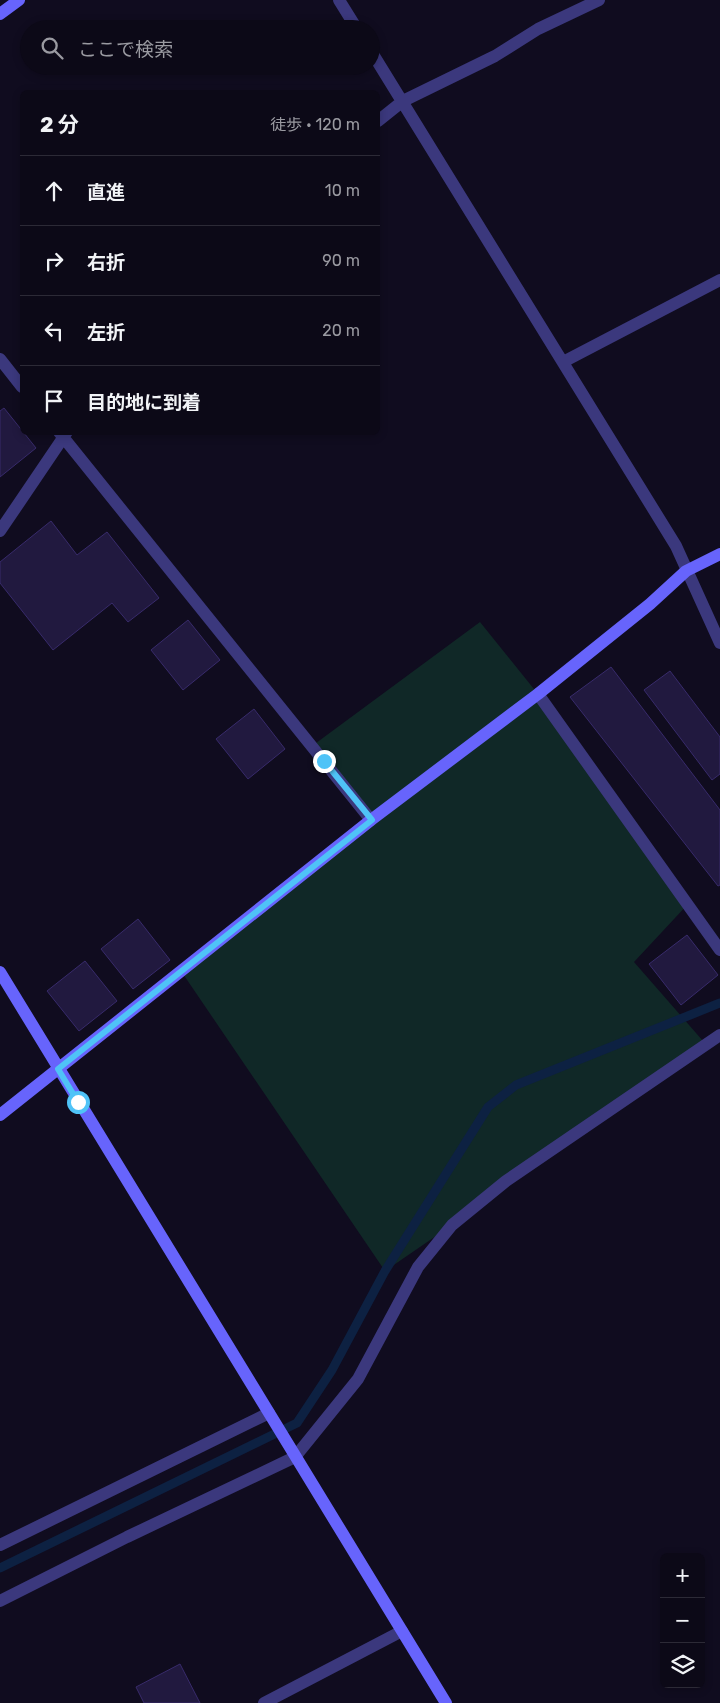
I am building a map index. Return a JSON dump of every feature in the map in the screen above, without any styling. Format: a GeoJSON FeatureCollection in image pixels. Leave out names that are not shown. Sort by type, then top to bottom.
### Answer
{"type":"FeatureCollection","features":[{"type":"Feature","properties":{"kind":"street"},"geometry":{"type":"LineString","coordinates":[[0,14],[19,0]]}},
{"type":"Feature","properties":{"kind":"street"},"geometry":{"type":"LineString","coordinates":[[339,0],[351,20]]}},
{"type":"Feature","properties":{"kind":"street"},"geometry":{"type":"LineString","coordinates":[[380,119],[403,101],[495,56],[538,29],[599,0]]}},
{"type":"Feature","properties":{"kind":"street"},"geometry":{"type":"LineString","coordinates":[[380,65],[676,546],[720,643]]}},
{"type":"Feature","properties":{"kind":"street"},"geometry":{"type":"LineString","coordinates":[[563,362],[720,280]]}},
{"type":"Feature","properties":{"kind":"street"},"geometry":{"type":"LineString","coordinates":[[0,359],[20,384]]}},
{"type":"Feature","properties":{"kind":"street"},"geometry":{"type":"LineString","coordinates":[[0,531],[63,435]]}},
{"type":"Feature","properties":{"kind":"street"},"geometry":{"type":"LineString","coordinates":[[65,435],[372,820]]}},
{"type":"Feature","properties":{"kind":"street"},"geometry":{"type":"LineString","coordinates":[[0,1115],[372,820],[538,694],[650,604],[686,571],[720,554]]}},
{"type":"Feature","properties":{"kind":"street"},"geometry":{"type":"LineString","coordinates":[[538,694],[720,950]]}},
{"type":"Feature","properties":{"kind":"street"},"geometry":{"type":"LineString","coordinates":[[0,972],[446,1703]]}},
{"type":"Feature","properties":{"kind":"street"},"geometry":{"type":"LineString","coordinates":[[0,1601],[127,1537],[296,1457],[358,1379],[418,1267],[452,1225],[506,1181],[720,1035]]}},
{"type":"Feature","properties":{"kind":"street"},"geometry":{"type":"LineString","coordinates":[[0,1545],[269,1414]]}},
{"type":"Feature","properties":{"kind":"street"},"geometry":{"type":"LineString","coordinates":[[264,1703],[402,1631]]}},
{"type":"Feature","properties":{"kind":"green space"},"geometry":{"type":"Polygon","coordinates":[[[480,622],[538,694],[688,904],[634,962],[703,1041],[452,1225],[385,1271],[181,971],[371,820],[312,746],[480,622]]]}},
{"type":"Feature","properties":{"kind":"building"},"geometry":{"type":"Polygon","coordinates":[[[4,408],[20,428],[20,435],[26,435],[36,448],[0,477],[0,411],[4,408]]]}},
{"type":"Feature","properties":{"kind":"building"},"geometry":{"type":"Polygon","coordinates":[[[51,521],[77,555],[107,532],[159,598],[128,622],[112,603],[53,650],[0,583],[0,562],[51,521]]]}},
{"type":"Feature","properties":{"kind":"building"},"geometry":{"type":"Polygon","coordinates":[[[188,620],[220,660],[183,690],[151,650],[188,620]]]}},
{"type":"Feature","properties":{"kind":"building"},"geometry":{"type":"Polygon","coordinates":[[[611,667],[720,810],[720,885],[718,886],[570,697],[611,667]]]}},
{"type":"Feature","properties":{"kind":"building"},"geometry":{"type":"Polygon","coordinates":[[[670,671],[720,737],[720,774],[712,780],[644,690],[670,671]]]}},
{"type":"Feature","properties":{"kind":"building"},"geometry":{"type":"Polygon","coordinates":[[[254,709],[285,749],[248,779],[216,739],[254,709]]]}},
{"type":"Feature","properties":{"kind":"building"},"geometry":{"type":"Polygon","coordinates":[[[138,919],[170,960],[133,989],[101,949],[138,919]]]}},
{"type":"Feature","properties":{"kind":"building"},"geometry":{"type":"Polygon","coordinates":[[[687,935],[718,975],[681,1005],[649,964],[687,935]]]}},
{"type":"Feature","properties":{"kind":"building"},"geometry":{"type":"Polygon","coordinates":[[[85,961],[117,1001],[79,1031],[47,991],[85,961]]]}},
{"type":"Feature","properties":{"kind":"building"},"geometry":{"type":"Polygon","coordinates":[[[180,1664],[200,1703],[144,1703],[136,1687],[180,1664]]]}},
{"type":"Feature","properties":{"kind":"waterway"},"geometry":{"type":"LineString","coordinates":[[0,1568],[297,1423],[332,1370],[385,1271],[488,1107],[516,1085],[720,1003]]}},
{"type":"Feature","properties":{"kind":"route"},"geometry":{"type":"LineString","coordinates":[[78,1102],[58,1069],[372,820],[324,761]]}}]}
